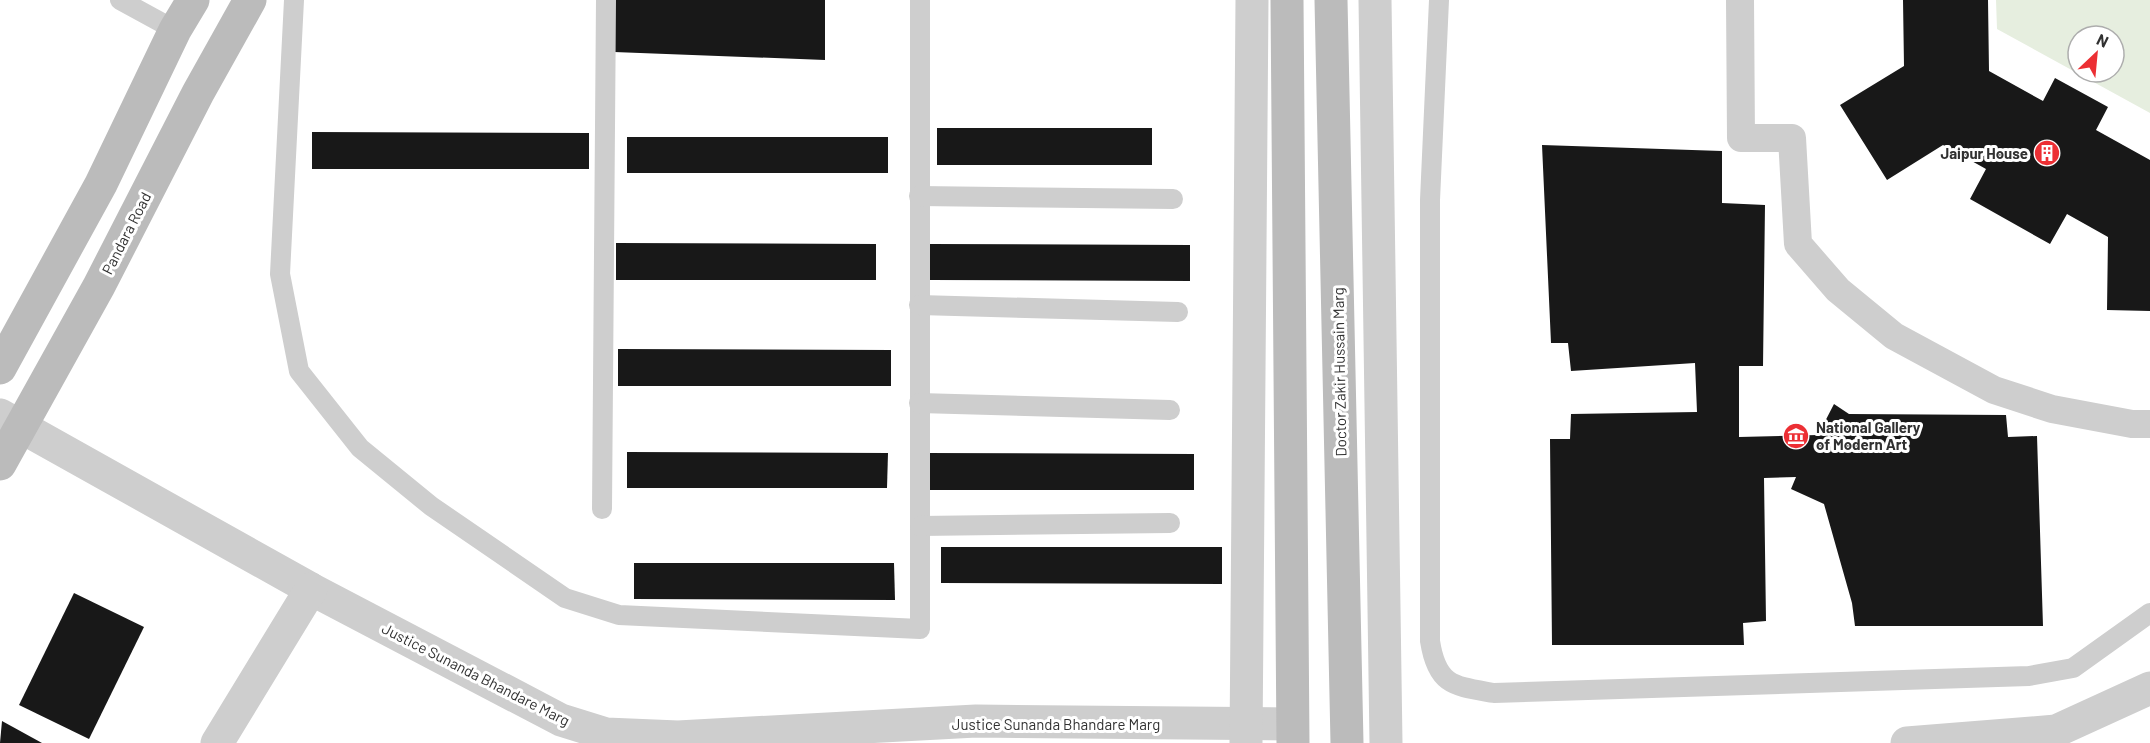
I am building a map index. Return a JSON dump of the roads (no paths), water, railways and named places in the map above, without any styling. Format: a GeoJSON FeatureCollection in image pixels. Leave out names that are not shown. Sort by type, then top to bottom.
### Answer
{"type":"FeatureCollection","features":[{"type":"Feature","properties":{"kind":"main road"},"geometry":{"type":"LineString","coordinates":[[0,368],[101,184],[193,0]]}},
{"type":"Feature","properties":{"kind":"main road","name":"Pandara Road"},"geometry":{"type":"LineString","coordinates":[[0,464],[10,421],[250,0]]}},
{"type":"Feature","properties":{"kind":"main road"},"geometry":{"type":"LineString","coordinates":[[1287,0],[1293,734]]}},
{"type":"Feature","properties":{"kind":"main road","name":"Doctor Zakir Hussain Marg"},"geometry":{"type":"LineString","coordinates":[[1330,0],[1347,743]]}},
{"type":"Feature","properties":{"kind":"street"},"geometry":{"type":"LineString","coordinates":[[1245,734],[1252,0]]}},
{"type":"Feature","properties":{"kind":"street"},"geometry":{"type":"LineString","coordinates":[[1375,0],[1386,743]]}},
{"type":"Feature","properties":{"kind":"street"},"geometry":{"type":"LineString","coordinates":[[1740,0],[1742,138],[1792,138],[1798,244],[1838,290],[1894,336],[1994,390],[2052,409],[2132,424],[2150,424]]}},
{"type":"Feature","properties":{"kind":"street","name":"Justice Sunanda Bhandare Marg"},"geometry":{"type":"LineString","coordinates":[[10,421],[311,589],[561,720],[606,734],[678,737],[976,732],[1293,734]]}},
{"type":"Feature","properties":{"kind":"street"},"geometry":{"type":"LineString","coordinates":[[217,743],[311,589]]}},
{"type":"Feature","properties":{"kind":"street"},"geometry":{"type":"LineString","coordinates":[[1907,743],[2056,731],[2150,688]]}},
{"type":"Feature","properties":{"kind":"lane"},"geometry":{"type":"LineString","coordinates":[[120,0],[176,30]]}},
{"type":"Feature","properties":{"kind":"lane"},"geometry":{"type":"LineString","coordinates":[[294,0],[280,274],[299,371],[360,448],[431,506],[565,598],[619,615],[920,629],[920,0]]}},
{"type":"Feature","properties":{"kind":"lane"},"geometry":{"type":"LineString","coordinates":[[602,509],[606,0]]}},
{"type":"Feature","properties":{"kind":"lane"},"geometry":{"type":"LineString","coordinates":[[1439,0],[1430,200],[1430,641],[1434,665],[1454,686],[1494,693],[2029,676],[2073,668],[2150,613]]}},
{"type":"Feature","properties":{"kind":"lane"},"geometry":{"type":"LineString","coordinates":[[919,196],[1173,200]]}},
{"type":"Feature","properties":{"kind":"lane"},"geometry":{"type":"LineString","coordinates":[[919,305],[1178,312]]}},
{"type":"Feature","properties":{"kind":"lane"},"geometry":{"type":"LineString","coordinates":[[919,403],[1170,410]]}},
{"type":"Feature","properties":{"kind":"lane"},"geometry":{"type":"LineString","coordinates":[[920,526],[1170,523]]}},
{"type":"Feature","properties":{"kind":"place","name":"Jaipur House"},"geometry":{"type":"Point","coordinates":[2047,153]}},
{"type":"Feature","properties":{"kind":"place","name":"National Gallery of Modern Art"},"geometry":{"type":"Point","coordinates":[1796,436]}}]}
